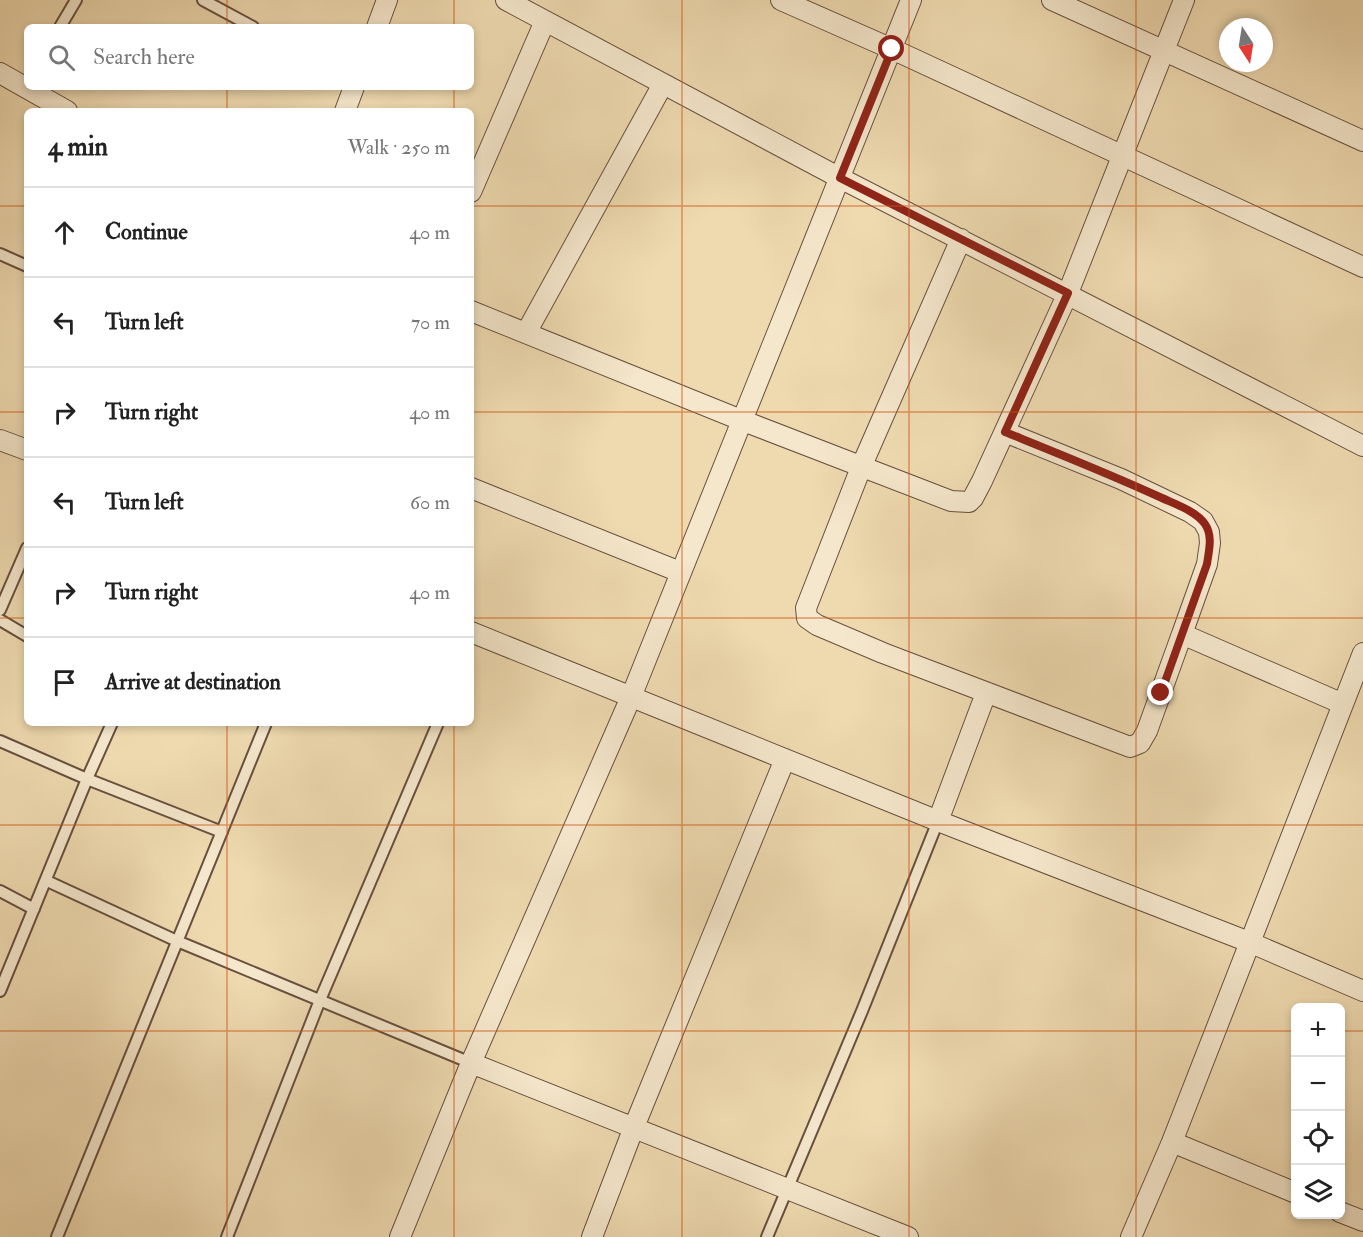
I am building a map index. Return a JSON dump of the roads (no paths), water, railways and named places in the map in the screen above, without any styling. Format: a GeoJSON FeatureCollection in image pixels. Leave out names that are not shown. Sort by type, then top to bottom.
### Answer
{"type":"FeatureCollection","features":[{"type":"Feature","properties":{"kind":"street"},"geometry":{"type":"LineString","coordinates":[[378,24],[387,0]]}},
{"type":"Feature","properties":{"kind":"street"},"geometry":{"type":"LineString","coordinates":[[506,0],[840,178],[1363,446]]}},
{"type":"Feature","properties":{"kind":"street"},"geometry":{"type":"LineString","coordinates":[[781,0],[1363,267]]}},
{"type":"Feature","properties":{"kind":"street"},"geometry":{"type":"LineString","coordinates":[[400,1237],[471,1063],[631,698],[911,0]]}},
{"type":"Feature","properties":{"kind":"street"},"geometry":{"type":"LineString","coordinates":[[474,312],[741,420],[951,501],[969,502],[982,481],[1068,293],[1184,0]]}},
{"type":"Feature","properties":{"kind":"street"},"geometry":{"type":"LineString","coordinates":[[1057,1],[1363,141]]}},
{"type":"Feature","properties":{"kind":"street"},"geometry":{"type":"LineString","coordinates":[[474,185],[545,21]]}},
{"type":"Feature","properties":{"kind":"street"},"geometry":{"type":"LineString","coordinates":[[0,74],[24,84]]}},
{"type":"Feature","properties":{"kind":"street"},"geometry":{"type":"LineString","coordinates":[[526,333],[663,84]]}},
{"type":"Feature","properties":{"kind":"street"},"geometry":{"type":"LineString","coordinates":[[34,90],[62,108]]}},
{"type":"Feature","properties":{"kind":"street"},"geometry":{"type":"LineString","coordinates":[[346,108],[353,90]]}},
{"type":"Feature","properties":{"kind":"street"},"geometry":{"type":"LineString","coordinates":[[961,239],[862,465],[806,609],[807,618],[832,632],[986,693],[1130,747],[1140,743],[1147,731],[1207,564],[1209,532],[1203,521],[1190,512],[1121,479],[1005,432]]}},
{"type":"Feature","properties":{"kind":"street"},"geometry":{"type":"LineString","coordinates":[[0,440],[24,449]]}},
{"type":"Feature","properties":{"kind":"street"},"geometry":{"type":"LineString","coordinates":[[474,489],[680,572]]}},
{"type":"Feature","properties":{"kind":"street"},"geometry":{"type":"LineString","coordinates":[[1182,634],[1343,704]]}},
{"type":"Feature","properties":{"kind":"street"},"geometry":{"type":"LineString","coordinates":[[474,637],[1249,942],[1363,991]]}},
{"type":"Feature","properties":{"kind":"street"},"geometry":{"type":"LineString","coordinates":[[1131,1237],[1172,1142],[1363,653]]}},
{"type":"Feature","properties":{"kind":"street"},"geometry":{"type":"LineString","coordinates":[[938,821],[986,693]]}},
{"type":"Feature","properties":{"kind":"street"},"geometry":{"type":"LineString","coordinates":[[592,1237],[634,1127],[785,759]]}},
{"type":"Feature","properties":{"kind":"street"},"geometry":{"type":"LineString","coordinates":[[471,1063],[908,1237]]}},
{"type":"Feature","properties":{"kind":"street"},"geometry":{"type":"LineString","coordinates":[[1172,1142],[1291,1191]]}},
{"type":"Feature","properties":{"kind":"street"},"geometry":{"type":"LineString","coordinates":[[1345,1214],[1363,1221]]}},
{"type":"Feature","properties":{"kind":"lane"},"geometry":{"type":"LineString","coordinates":[[62,24],[76,0]]}},
{"type":"Feature","properties":{"kind":"lane"},"geometry":{"type":"LineString","coordinates":[[204,0],[248,24]]}},
{"type":"Feature","properties":{"kind":"lane"},"geometry":{"type":"LineString","coordinates":[[0,254],[24,265]]}},
{"type":"Feature","properties":{"kind":"lane"},"geometry":{"type":"LineString","coordinates":[[1,603],[24,554]]}},
{"type":"Feature","properties":{"kind":"lane"},"geometry":{"type":"LineString","coordinates":[[0,620],[24,634]]}},
{"type":"Feature","properties":{"kind":"lane"},"geometry":{"type":"LineString","coordinates":[[0,991],[111,726]]}},
{"type":"Feature","properties":{"kind":"lane"},"geometry":{"type":"LineString","coordinates":[[57,1237],[265,726]]}},
{"type":"Feature","properties":{"kind":"lane"},"geometry":{"type":"LineString","coordinates":[[227,1237],[320,1000],[437,726]]}},
{"type":"Feature","properties":{"kind":"lane"},"geometry":{"type":"LineString","coordinates":[[0,741],[87,779],[222,832]]}},
{"type":"Feature","properties":{"kind":"lane"},"geometry":{"type":"LineString","coordinates":[[767,1237],[938,821]]}},
{"type":"Feature","properties":{"kind":"lane"},"geometry":{"type":"LineString","coordinates":[[47,881],[177,941],[471,1063]]}},
{"type":"Feature","properties":{"kind":"lane"},"geometry":{"type":"LineString","coordinates":[[0,891],[34,909]]}}]}
